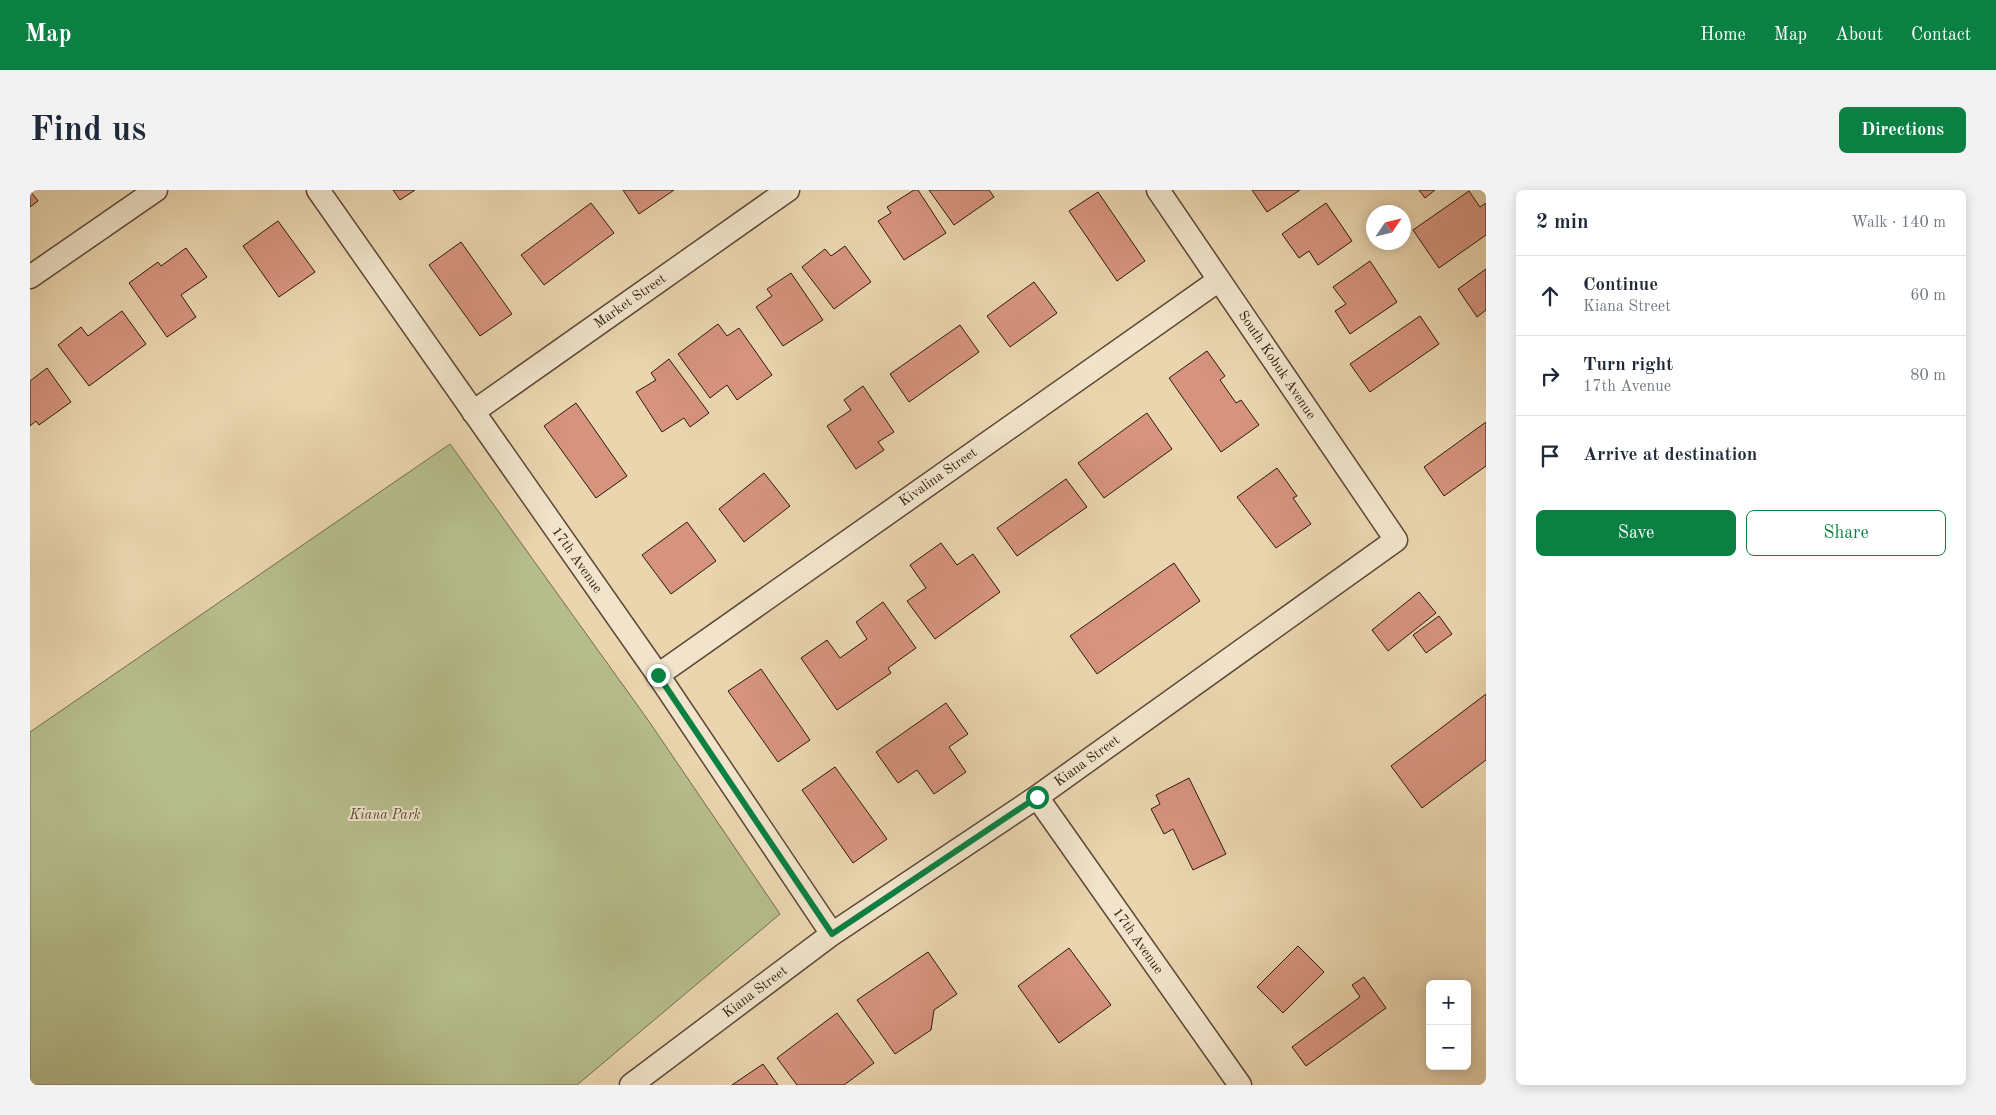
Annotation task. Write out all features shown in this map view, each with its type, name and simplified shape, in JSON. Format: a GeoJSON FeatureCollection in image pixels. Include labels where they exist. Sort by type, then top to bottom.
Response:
{"type":"FeatureCollection","features":[{"type":"Feature","properties":{"kind":"street"},"geometry":{"type":"LineString","coordinates":[[30,277],[156,190]]}},
{"type":"Feature","properties":{"kind":"street","name":"17th Avenue"},"geometry":{"type":"LineString","coordinates":[[318,190],[658,675],[832,934]]}},
{"type":"Feature","properties":{"kind":"street","name":"Market Street"},"geometry":{"type":"LineString","coordinates":[[473,412],[788,190]]}},
{"type":"Feature","properties":{"kind":"street","name":"South Kobuk Avenue"},"geometry":{"type":"LineString","coordinates":[[1158,190],[1396,540]]}},
{"type":"Feature","properties":{"kind":"street","name":"Kivalina Street"},"geometry":{"type":"LineString","coordinates":[[658,675],[1219,280]]}},
{"type":"Feature","properties":{"kind":"street","name":"Kiana Street"},"geometry":{"type":"LineString","coordinates":[[631,1085],[832,934],[1037,797],[1396,540]]}},
{"type":"Feature","properties":{"kind":"street","name":"17th Avenue"},"geometry":{"type":"LineString","coordinates":[[1037,797],[1240,1085]]}},
{"type":"Feature","properties":{"kind":"green space","name":"Kiana Park"},"geometry":{"type":"Polygon","coordinates":[[[450,444],[648,720],[780,914],[577,1085],[30,1085],[30,732],[450,444]]]}},
{"type":"Feature","properties":{"kind":"building"},"geometry":{"type":"Polygon","coordinates":[[[393,190],[415,190],[400,200],[393,190]]]}},
{"type":"Feature","properties":{"kind":"building"},"geometry":{"type":"Polygon","coordinates":[[[623,190],[674,190],[639,214],[623,190]]]}},
{"type":"Feature","properties":{"kind":"building"},"geometry":{"type":"Polygon","coordinates":[[[914,190],[918,190],[946,233],[904,260],[878,221],[891,213],[887,207],[914,190]]]}},
{"type":"Feature","properties":{"kind":"building"},"geometry":{"type":"Polygon","coordinates":[[[929,190],[989,190],[994,197],[954,225],[929,190]]]}},
{"type":"Feature","properties":{"kind":"building"},"geometry":{"type":"Polygon","coordinates":[[[1252,190],[1300,190],[1267,212],[1252,190]]]}},
{"type":"Feature","properties":{"kind":"building"},"geometry":{"type":"Polygon","coordinates":[[[1419,190],[1435,190],[1425,198],[1419,190]]]}},
{"type":"Feature","properties":{"kind":"building"},"geometry":{"type":"Polygon","coordinates":[[[30,191],[38,201],[30,207],[30,191]]]}},
{"type":"Feature","properties":{"kind":"building"},"geometry":{"type":"Polygon","coordinates":[[[1469,191],[1480,207],[1486,203],[1486,235],[1439,268],[1413,230],[1469,191]]]}},
{"type":"Feature","properties":{"kind":"building"},"geometry":{"type":"Polygon","coordinates":[[[1098,192],[1145,261],[1117,281],[1069,211],[1098,192]]]}},
{"type":"Feature","properties":{"kind":"building"},"geometry":{"type":"Polygon","coordinates":[[[591,203],[614,233],[544,285],[521,255],[591,203]]]}},
{"type":"Feature","properties":{"kind":"building"},"geometry":{"type":"Polygon","coordinates":[[[1326,203],[1352,241],[1318,265],[1309,251],[1299,258],[1282,234],[1326,203]]]}},
{"type":"Feature","properties":{"kind":"building"},"geometry":{"type":"Polygon","coordinates":[[[278,221],[315,272],[279,297],[243,246],[278,221]]]}},
{"type":"Feature","properties":{"kind":"building"},"geometry":{"type":"Polygon","coordinates":[[[461,242],[512,314],[480,336],[429,265],[461,242]]]}},
{"type":"Feature","properties":{"kind":"building"},"geometry":{"type":"Polygon","coordinates":[[[845,246],[871,282],[834,309],[802,267],[825,249],[831,256],[845,246]]]}},
{"type":"Feature","properties":{"kind":"building"},"geometry":{"type":"Polygon","coordinates":[[[186,248],[207,277],[181,295],[196,317],[167,337],[129,283],[158,262],[161,266],[186,248]]]}},
{"type":"Feature","properties":{"kind":"building"},"geometry":{"type":"Polygon","coordinates":[[[1370,261],[1397,302],[1350,334],[1335,311],[1346,304],[1333,287],[1370,261]]]}},
{"type":"Feature","properties":{"kind":"building"},"geometry":{"type":"Polygon","coordinates":[[[1486,269],[1486,310],[1477,317],[1458,289],[1486,269]]]}},
{"type":"Feature","properties":{"kind":"building"},"geometry":{"type":"Polygon","coordinates":[[[791,273],[823,320],[783,346],[756,307],[772,296],[767,289],[791,273]]]}},
{"type":"Feature","properties":{"kind":"building"},"geometry":{"type":"Polygon","coordinates":[[[1034,282],[1057,313],[1010,347],[987,316],[1034,282]]]}},
{"type":"Feature","properties":{"kind":"building"},"geometry":{"type":"Polygon","coordinates":[[[122,311],[146,344],[89,386],[58,345],[81,327],[88,336],[122,311]]]}},
{"type":"Feature","properties":{"kind":"building"},"geometry":{"type":"Polygon","coordinates":[[[1420,316],[1439,344],[1370,392],[1350,364],[1420,316]]]}},
{"type":"Feature","properties":{"kind":"building"},"geometry":{"type":"Polygon","coordinates":[[[718,324],[727,336],[739,328],[772,375],[737,400],[727,385],[710,398],[678,354],[718,324]]]}},
{"type":"Feature","properties":{"kind":"building"},"geometry":{"type":"Polygon","coordinates":[[[960,325],[979,352],[909,402],[890,374],[960,325]]]}},
{"type":"Feature","properties":{"kind":"building"},"geometry":{"type":"Polygon","coordinates":[[[1207,351],[1225,376],[1220,380],[1236,403],[1241,400],[1259,425],[1221,452],[1169,378],[1207,351]]]}},
{"type":"Feature","properties":{"kind":"building"},"geometry":{"type":"Polygon","coordinates":[[[669,359],[709,413],[690,427],[684,418],[662,432],[636,392],[656,380],[651,373],[669,359]]]}},
{"type":"Feature","properties":{"kind":"building"},"geometry":{"type":"Polygon","coordinates":[[[47,368],[71,402],[39,425],[36,421],[30,426],[30,381],[47,368]]]}},
{"type":"Feature","properties":{"kind":"building"},"geometry":{"type":"Polygon","coordinates":[[[863,386],[894,432],[878,442],[884,450],[856,469],[827,426],[851,410],[844,400],[863,386]]]}},
{"type":"Feature","properties":{"kind":"building"},"geometry":{"type":"Polygon","coordinates":[[[576,403],[627,476],[596,498],[544,426],[576,403]]]}},
{"type":"Feature","properties":{"kind":"building"},"geometry":{"type":"Polygon","coordinates":[[[1147,413],[1172,449],[1104,498],[1078,463],[1147,413]]]}},
{"type":"Feature","properties":{"kind":"building"},"geometry":{"type":"Polygon","coordinates":[[[1486,422],[1486,466],[1444,496],[1424,467],[1486,422]]]}},
{"type":"Feature","properties":{"kind":"building"},"geometry":{"type":"Polygon","coordinates":[[[1277,468],[1297,496],[1293,498],[1311,524],[1276,548],[1237,497],[1277,468]]]}},
{"type":"Feature","properties":{"kind":"building"},"geometry":{"type":"Polygon","coordinates":[[[764,473],[790,506],[744,542],[719,509],[764,473]]]}},
{"type":"Feature","properties":{"kind":"building"},"geometry":{"type":"Polygon","coordinates":[[[1066,479],[1087,507],[1017,556],[997,528],[1066,479]]]}},
{"type":"Feature","properties":{"kind":"building"},"geometry":{"type":"Polygon","coordinates":[[[687,522],[716,561],[671,594],[642,555],[687,522]]]}},
{"type":"Feature","properties":{"kind":"building"},"geometry":{"type":"Polygon","coordinates":[[[941,543],[957,565],[973,554],[1000,592],[935,639],[907,601],[926,588],[910,565],[941,543]]]}},
{"type":"Feature","properties":{"kind":"building"},"geometry":{"type":"Polygon","coordinates":[[[1174,563],[1200,601],[1097,674],[1070,636],[1174,563]]]}},
{"type":"Feature","properties":{"kind":"building"},"geometry":{"type":"Polygon","coordinates":[[[1419,592],[1436,613],[1388,651],[1372,630],[1419,592]]]}},
{"type":"Feature","properties":{"kind":"building"},"geometry":{"type":"Polygon","coordinates":[[[883,602],[916,648],[888,668],[891,673],[837,710],[801,658],[827,640],[840,658],[867,639],[856,622],[883,602]]]}},
{"type":"Feature","properties":{"kind":"building"},"geometry":{"type":"Polygon","coordinates":[[[1439,616],[1452,634],[1426,653],[1413,635],[1439,616]]]}},
{"type":"Feature","properties":{"kind":"building"},"geometry":{"type":"Polygon","coordinates":[[[761,669],[810,740],[778,762],[728,691],[761,669]]]}},
{"type":"Feature","properties":{"kind":"building"},"geometry":{"type":"Polygon","coordinates":[[[1486,694],[1486,760],[1422,808],[1391,766],[1486,694]]]}},
{"type":"Feature","properties":{"kind":"building"},"geometry":{"type":"Polygon","coordinates":[[[946,703],[968,734],[949,747],[966,772],[934,794],[917,770],[898,783],[876,752],[946,703]]]}},
{"type":"Feature","properties":{"kind":"building"},"geometry":{"type":"Polygon","coordinates":[[[835,767],[887,839],[853,863],[802,790],[835,767]]]}},
{"type":"Feature","properties":{"kind":"building"},"geometry":{"type":"Polygon","coordinates":[[[1189,778],[1226,854],[1193,870],[1173,829],[1164,834],[1151,809],[1160,804],[1156,795],[1189,778]]]}},
{"type":"Feature","properties":{"kind":"building"},"geometry":{"type":"Polygon","coordinates":[[[1298,946],[1324,972],[1283,1013],[1257,987],[1298,946]]]}},
{"type":"Feature","properties":{"kind":"building"},"geometry":{"type":"Polygon","coordinates":[[[1069,948],[1111,1005],[1059,1043],[1018,986],[1069,948]]]}},
{"type":"Feature","properties":{"kind":"building"},"geometry":{"type":"Polygon","coordinates":[[[928,952],[957,994],[934,1010],[931,1030],[895,1054],[857,1000],[928,952]]]}},
{"type":"Feature","properties":{"kind":"building"},"geometry":{"type":"Polygon","coordinates":[[[1364,977],[1386,1008],[1306,1066],[1292,1047],[1360,997],[1352,985],[1364,977]]]}},
{"type":"Feature","properties":{"kind":"building"},"geometry":{"type":"Polygon","coordinates":[[[837,1013],[874,1063],[844,1085],[797,1085],[777,1058],[837,1013]]]}},
{"type":"Feature","properties":{"kind":"building"},"geometry":{"type":"Polygon","coordinates":[[[763,1064],[778,1085],[732,1085],[763,1064]]]}},
{"type":"Feature","properties":{"kind":"route"},"geometry":{"type":"LineString","coordinates":[[658,675],[832,934],[1037,797]]}}]}
